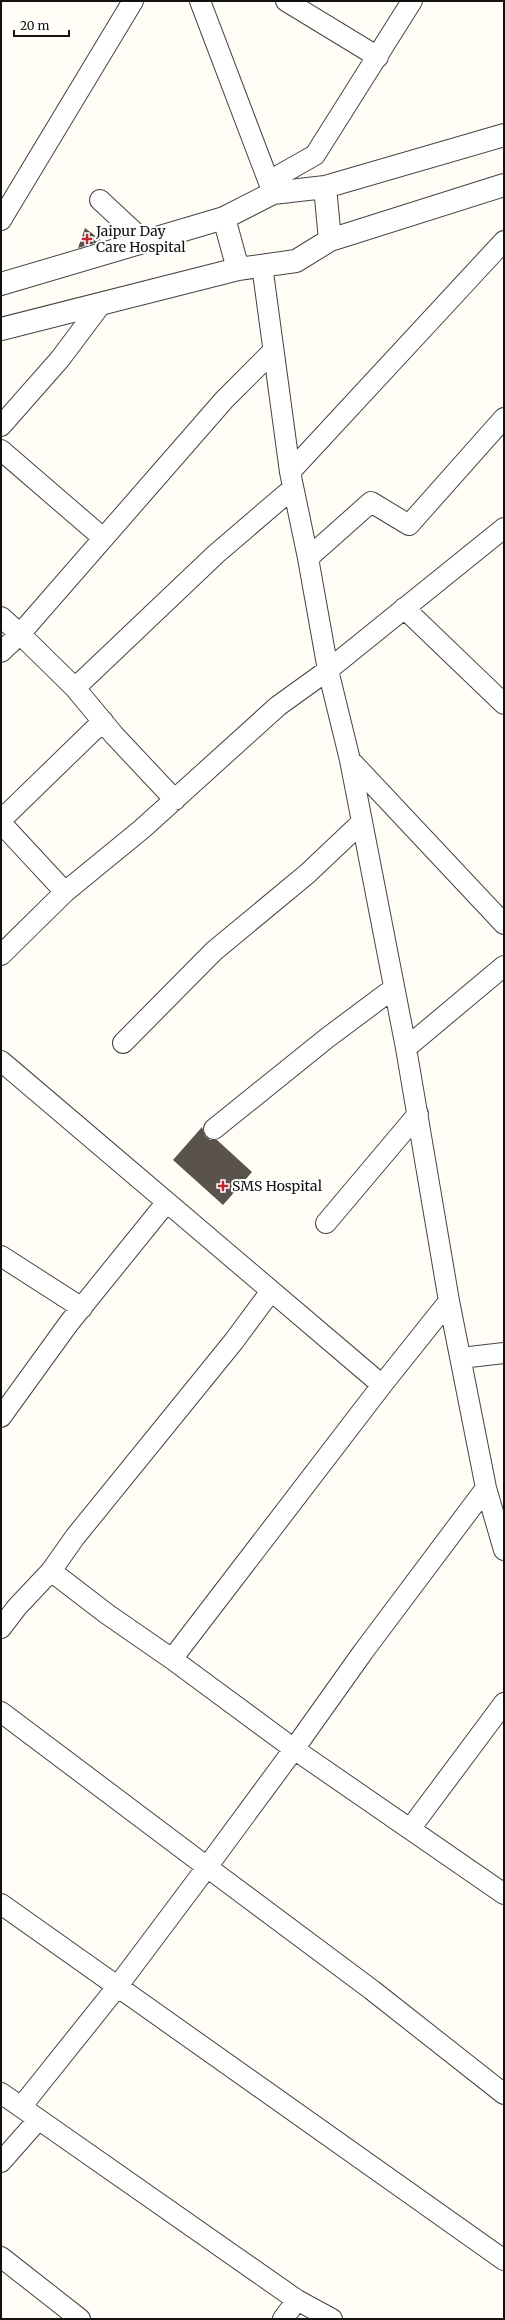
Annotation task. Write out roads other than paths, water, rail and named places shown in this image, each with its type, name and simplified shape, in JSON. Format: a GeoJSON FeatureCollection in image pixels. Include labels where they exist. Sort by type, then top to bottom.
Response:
{"type":"FeatureCollection","features":[{"type":"Feature","properties":{"kind":"street"},"geometry":{"type":"LineString","coordinates":[[1,220],[133,1]]}},
{"type":"Feature","properties":{"kind":"street"},"geometry":{"type":"LineString","coordinates":[[200,1],[271,187]]}},
{"type":"Feature","properties":{"kind":"street"},"geometry":{"type":"LineString","coordinates":[[286,1],[378,57]]}},
{"type":"Feature","properties":{"kind":"street"},"geometry":{"type":"LineString","coordinates":[[1,284],[224,218],[271,187],[315,155],[412,1]]}},
{"type":"Feature","properties":{"kind":"street"},"geometry":{"type":"LineString","coordinates":[[271,187],[325,187],[502,133]]}},
{"type":"Feature","properties":{"kind":"street"},"geometry":{"type":"LineString","coordinates":[[1,329],[238,269],[296,261],[330,240],[504,185]]}},
{"type":"Feature","properties":{"kind":"street"},"geometry":{"type":"LineString","coordinates":[[325,187],[330,240]]}},
{"type":"Feature","properties":{"kind":"street"},"geometry":{"type":"LineString","coordinates":[[100,200],[145,242]]}},
{"type":"Feature","properties":{"kind":"street"},"geometry":{"type":"LineString","coordinates":[[224,218],[238,269]]}},
{"type":"Feature","properties":{"kind":"street"},"geometry":{"type":"LineString","coordinates":[[75,688],[216,554],[291,480],[504,242]]}},
{"type":"Feature","properties":{"kind":"street"},"geometry":{"type":"LineString","coordinates":[[262,265],[291,480],[308,558],[328,670],[350,760],[406,1048],[449,1302],[486,1488],[504,1550]]}},
{"type":"Feature","properties":{"kind":"street"},"geometry":{"type":"LineString","coordinates":[[1,426],[60,358],[102,304]]}},
{"type":"Feature","properties":{"kind":"street"},"geometry":{"type":"LineString","coordinates":[[1,652],[20,634],[224,400],[273,351]]}},
{"type":"Feature","properties":{"kind":"street"},"geometry":{"type":"LineString","coordinates":[[308,558],[371,502],[409,525],[504,418]]}},
{"type":"Feature","properties":{"kind":"street"},"geometry":{"type":"LineString","coordinates":[[1,450],[103,538]]}},
{"type":"Feature","properties":{"kind":"street"},"geometry":{"type":"LineString","coordinates":[[1,955],[65,892],[174,800],[278,706],[328,670],[504,528]]}},
{"type":"Feature","properties":{"kind":"street"},"geometry":{"type":"LineString","coordinates":[[404,608],[504,704]]}},
{"type":"Feature","properties":{"kind":"street"},"geometry":{"type":"LineString","coordinates":[[1,617],[75,688],[103,722],[174,800]]}},
{"type":"Feature","properties":{"kind":"street"},"geometry":{"type":"LineString","coordinates":[[1,820],[103,722]]}},
{"type":"Feature","properties":{"kind":"street"},"geometry":{"type":"LineString","coordinates":[[350,760],[504,924]]}},
{"type":"Feature","properties":{"kind":"street"},"geometry":{"type":"LineString","coordinates":[[123,1043],[214,951],[307,874],[362,822]]}},
{"type":"Feature","properties":{"kind":"street"},"geometry":{"type":"LineString","coordinates":[[1,823],[65,892]]}},
{"type":"Feature","properties":{"kind":"street"},"geometry":{"type":"LineString","coordinates":[[406,1048],[504,966]]}},
{"type":"Feature","properties":{"kind":"street"},"geometry":{"type":"LineString","coordinates":[[214,1129],[327,1038],[394,988]]}},
{"type":"Feature","properties":{"kind":"street"},"geometry":{"type":"LineString","coordinates":[[5,1072],[166,1202],[382,1385]]}},
{"type":"Feature","properties":{"kind":"street"},"geometry":{"type":"LineString","coordinates":[[326,1223],[418,1114]]}},
{"type":"Feature","properties":{"kind":"street"},"geometry":{"type":"LineString","coordinates":[[2,1414],[82,1308],[166,1202]]}},
{"type":"Feature","properties":{"kind":"street"},"geometry":{"type":"LineString","coordinates":[[1,1256],[82,1308]]}},
{"type":"Feature","properties":{"kind":"street"},"geometry":{"type":"LineString","coordinates":[[1,1628],[17,1607],[51,1571],[75,1537],[220,1358],[271,1291]]}},
{"type":"Feature","properties":{"kind":"street"},"geometry":{"type":"LineString","coordinates":[[172,1659],[382,1385],[449,1302]]}},
{"type":"Feature","properties":{"kind":"street"},"geometry":{"type":"LineString","coordinates":[[461,1358],[504,1353]]}},
{"type":"Feature","properties":{"kind":"street"},"geometry":{"type":"LineString","coordinates":[[21,2107],[117,1987],[208,1867],[363,1652],[486,1488]]}},
{"type":"Feature","properties":{"kind":"street"},"geometry":{"type":"LineString","coordinates":[[51,1571],[107,1614],[172,1659],[294,1749],[504,1894]]}},
{"type":"Feature","properties":{"kind":"street"},"geometry":{"type":"LineString","coordinates":[[410,1829],[504,1703]]}},
{"type":"Feature","properties":{"kind":"street"},"geometry":{"type":"LineString","coordinates":[[1,1712],[372,1990],[504,2094]]}},
{"type":"Feature","properties":{"kind":"street"},"geometry":{"type":"LineString","coordinates":[[1,1904],[504,2260]]}},
{"type":"Feature","properties":{"kind":"street"},"geometry":{"type":"LineString","coordinates":[[1,2093],[297,2300],[332,2319]]}},
{"type":"Feature","properties":{"kind":"street"},"geometry":{"type":"LineString","coordinates":[[1,2162],[38,2120]]}},
{"type":"Feature","properties":{"kind":"street"},"geometry":{"type":"LineString","coordinates":[[1,2257],[68,2315]]}},
{"type":"Feature","properties":{"kind":"street"},"geometry":{"type":"LineString","coordinates":[[283,2319],[297,2300]]}},
{"type":"Feature","properties":{"kind":"place","name":"Jaipur Day Care Hospital"},"geometry":{"type":"Point","coordinates":[87,239]}},
{"type":"Feature","properties":{"kind":"place","name":"SMS Hospital"},"geometry":{"type":"Point","coordinates":[223,1186]}}]}
